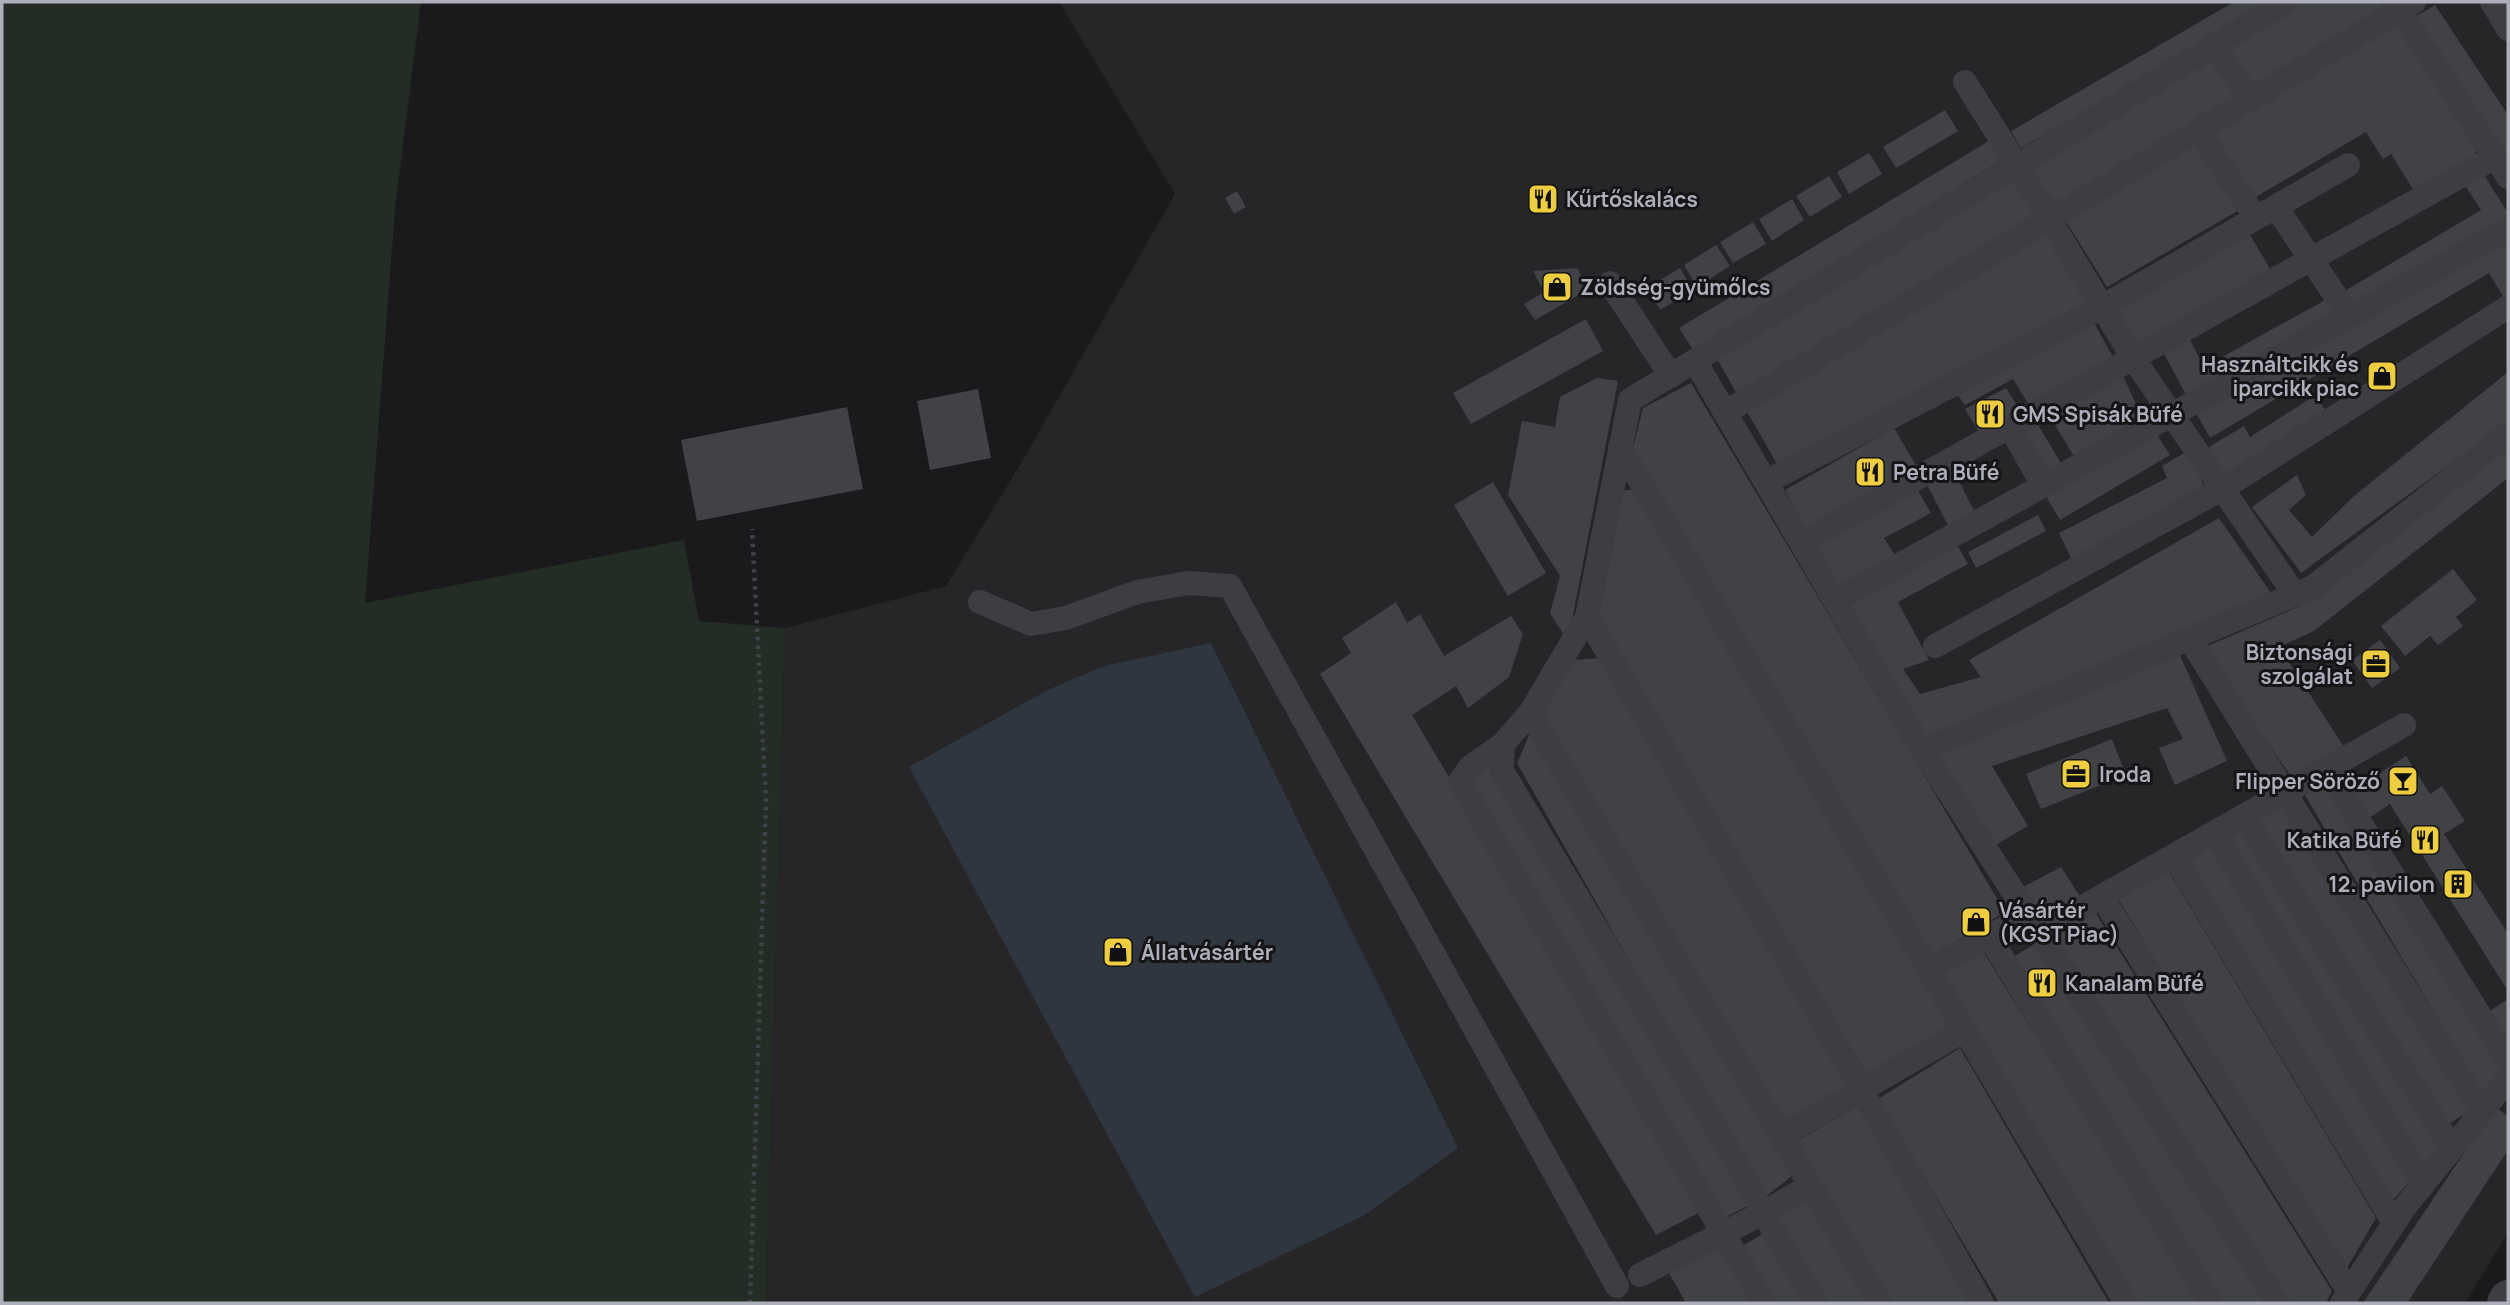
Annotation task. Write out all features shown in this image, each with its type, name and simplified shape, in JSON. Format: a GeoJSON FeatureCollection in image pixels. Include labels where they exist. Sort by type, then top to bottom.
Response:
{"type":"FeatureCollection","features":[{"type":"Feature","properties":{"kind":"lane"},"geometry":{"type":"LineString","coordinates":[[1764,1303],[1460,782],[1470,767],[1503,744],[1530,713],[1587,617],[1630,400],[2286,2]]}},
{"type":"Feature","properties":{"kind":"lane"},"geometry":{"type":"LineString","coordinates":[[2492,2],[2508,29]]}},
{"type":"Feature","properties":{"kind":"lane"},"geometry":{"type":"LineString","coordinates":[[1726,412],[2251,100],[2403,5],[2502,167],[2312,258],[1802,542]]}},
{"type":"Feature","properties":{"kind":"lane"},"geometry":{"type":"LineString","coordinates":[[2214,45],[2251,100]]}},
{"type":"Feature","properties":{"kind":"lane"},"geometry":{"type":"LineString","coordinates":[[1965,82],[2133,358],[2295,595]]}},
{"type":"Feature","properties":{"kind":"lane"},"geometry":{"type":"LineString","coordinates":[[2199,131],[2266,213],[2312,258],[2349,316]]}},
{"type":"Feature","properties":{"kind":"lane"},"geometry":{"type":"LineString","coordinates":[[1766,482],[2102,307],[2348,165]]}},
{"type":"Feature","properties":{"kind":"lane"},"geometry":{"type":"LineString","coordinates":[[1836,600],[2508,229]]}},
{"type":"Feature","properties":{"kind":"lane"},"geometry":{"type":"LineString","coordinates":[[1611,283],[1671,376]]}},
{"type":"Feature","properties":{"kind":"lane"},"geometry":{"type":"LineString","coordinates":[[1935,646],[2222,489],[2508,307]]}},
{"type":"Feature","properties":{"kind":"lane"},"geometry":{"type":"LineString","coordinates":[[1695,361],[1922,750],[2278,1303]]}},
{"type":"Feature","properties":{"kind":"lane"},"geometry":{"type":"LineString","coordinates":[[2010,427],[2043,485]]}},
{"type":"Feature","properties":{"kind":"lane"},"geometry":{"type":"LineString","coordinates":[[1922,750],[2313,587],[2508,434]]}},
{"type":"Feature","properties":{"kind":"lane"},"geometry":{"type":"LineString","coordinates":[[1620,447],[2126,1303]]}},
{"type":"Feature","properties":{"kind":"lane"},"geometry":{"type":"LineString","coordinates":[[980,602],[1031,624],[1066,618],[1137,592],[1188,583],[1230,586],[1617,1286]]}},
{"type":"Feature","properties":{"kind":"lane"},"geometry":{"type":"LineString","coordinates":[[1587,617],[1862,1090],[1982,1303]]}},
{"type":"Feature","properties":{"kind":"lane"},"geometry":{"type":"LineString","coordinates":[[2190,639],[2482,1112]]}},
{"type":"Feature","properties":{"kind":"lane"},"geometry":{"type":"LineString","coordinates":[[1530,713],[1880,1303]]}},
{"type":"Feature","properties":{"kind":"lane"},"geometry":{"type":"LineString","coordinates":[[1929,970],[1989,936],[2034,923],[2102,897],[2404,725]]}},
{"type":"Feature","properties":{"kind":"lane"},"geometry":{"type":"LineString","coordinates":[[1503,744],[1502,771],[1736,1163],[1816,1303]]}},
{"type":"Feature","properties":{"kind":"lane"},"geometry":{"type":"LineString","coordinates":[[2327,769],[2508,1061]]}},
{"type":"Feature","properties":{"kind":"lane"},"geometry":{"type":"LineString","coordinates":[[2243,816],[2452,1148]]}},
{"type":"Feature","properties":{"kind":"lane"},"geometry":{"type":"LineString","coordinates":[[2215,833],[2423,1184]]}},
{"type":"Feature","properties":{"kind":"lane"},"geometry":{"type":"LineString","coordinates":[[2174,856],[2395,1223]]}},
{"type":"Feature","properties":{"kind":"lane"},"geometry":{"type":"LineString","coordinates":[[2102,897],[2345,1298],[2423,1184],[2508,1079]]}},
{"type":"Feature","properties":{"kind":"lane"},"geometry":{"type":"LineString","coordinates":[[1989,936],[2211,1303]]}},
{"type":"Feature","properties":{"kind":"lane"},"geometry":{"type":"LineString","coordinates":[[1781,1136],[1965,1030]]}},
{"type":"Feature","properties":{"kind":"lane"},"geometry":{"type":"LineString","coordinates":[[1640,1275],[1763,1213],[1810,1186]]}},
{"type":"Feature","properties":{"kind":"path"},"geometry":{"type":"LineString","coordinates":[[750,1303],[766,801],[751,529]]}},
{"type":"Feature","properties":{"kind":"shaded area"},"geometry":{"type":"Polygon","coordinates":[[[2,2],[421,2],[395,209],[365,603],[684,540],[699,621],[785,628],[766,1303],[2,1303],[2,2]]]}},
{"type":"Feature","properties":{"kind":"shaded area","name":"Vásártér (KGST Piac)"},"geometry":{"type":"Polygon","coordinates":[[[1059,2],[2508,2],[2508,1233],[2465,1303],[766,1303],[785,628],[946,586],[1020,465],[1175,194],[1059,2]]]}},
{"type":"Feature","properties":{"kind":"shaded area"},"geometry":{"type":"Polygon","coordinates":[[[1211,643],[1458,1148],[1363,1216],[1195,1297],[909,767],[1048,690],[1104,666],[1211,643]]]}},
{"type":"Feature","properties":{"kind":"building"},"geometry":{"type":"Polygon","coordinates":[[[2234,2],[2273,2],[2021,148],[2011,131],[2234,2]]]}},
{"type":"Feature","properties":{"kind":"building"},"geometry":{"type":"Polygon","coordinates":[[[2298,2],[2383,2],[2386,7],[2253,92],[2225,48],[2298,2]]]}},
{"type":"Feature","properties":{"kind":"building"},"geometry":{"type":"Polygon","coordinates":[[[2435,5],[2508,115],[2508,161],[2413,18],[2435,5]]]}},
{"type":"Feature","properties":{"kind":"building"},"geometry":{"type":"Polygon","coordinates":[[[2394,19],[2478,145],[2474,158],[2416,194],[2391,154],[2383,159],[2366,132],[2254,198],[2211,136],[2394,19]]]}},
{"type":"Feature","properties":{"kind":"building"},"geometry":{"type":"Polygon","coordinates":[[[2212,57],[2241,98],[2057,207],[2029,166],[2212,57]]]}},
{"type":"Feature","properties":{"kind":"building"},"geometry":{"type":"Polygon","coordinates":[[[1945,110],[1958,131],[1896,168],[1883,147],[1945,110]]]}},
{"type":"Feature","properties":{"kind":"building"},"geometry":{"type":"Polygon","coordinates":[[[1989,141],[2002,160],[1693,350],[1679,328],[1989,141]]]}},
{"type":"Feature","properties":{"kind":"building"},"geometry":{"type":"Polygon","coordinates":[[[2194,144],[2239,210],[2107,287],[2064,218],[2194,144]]]}},
{"type":"Feature","properties":{"kind":"building"},"geometry":{"type":"Polygon","coordinates":[[[1869,153],[1882,174],[1849,194],[1837,172],[1869,153]]]}},
{"type":"Feature","properties":{"kind":"building"},"geometry":{"type":"Polygon","coordinates":[[[2481,170],[2508,213],[2508,221],[2355,313],[2343,292],[2481,210],[2462,181],[2481,170]]]}},
{"type":"Feature","properties":{"kind":"building"},"geometry":{"type":"Polygon","coordinates":[[[1829,176],[1842,197],[1810,217],[1796,196],[1829,176]]]}},
{"type":"Feature","properties":{"kind":"building"},"geometry":{"type":"Polygon","coordinates":[[[2015,177],[2039,212],[1738,396],[1716,357],[2015,177]]]}},
{"type":"Feature","properties":{"kind":"building"},"geometry":{"type":"Polygon","coordinates":[[[1237,191],[1246,207],[1234,214],[1225,198],[1237,191]]]}},
{"type":"Feature","properties":{"kind":"building"},"geometry":{"type":"Polygon","coordinates":[[[1792,199],[1804,220],[1772,241],[1759,219],[1792,199]]]}},
{"type":"Feature","properties":{"kind":"building"},"geometry":{"type":"Polygon","coordinates":[[[1753,222],[1766,244],[1733,263],[1720,242],[1753,222]]]}},
{"type":"Feature","properties":{"kind":"building"},"geometry":{"type":"Polygon","coordinates":[[[2047,231],[2086,302],[1777,464],[1746,410],[2047,231]]]}},
{"type":"Feature","properties":{"kind":"building"},"geometry":{"type":"Polygon","coordinates":[[[2250,235],[2272,272],[2135,348],[2112,309],[2250,235]]]}},
{"type":"Feature","properties":{"kind":"building"},"geometry":{"type":"Polygon","coordinates":[[[2508,238],[2508,295],[2504,298],[2489,273],[2210,438],[2196,413],[2508,238]]]}},
{"type":"Feature","properties":{"kind":"building"},"geometry":{"type":"Polygon","coordinates":[[[1716,245],[1730,266],[1697,287],[1684,265],[1716,245]]]}},
{"type":"Feature","properties":{"kind":"building"},"geometry":{"type":"Polygon","coordinates":[[[1577,268],[1589,289],[1535,320],[1524,304],[1544,292],[1533,271],[1577,268]]]}},
{"type":"Feature","properties":{"kind":"building"},"geometry":{"type":"Polygon","coordinates":[[[1680,268],[1693,290],[1660,310],[1647,288],[1680,268]]]}},
{"type":"Feature","properties":{"kind":"building"},"geometry":{"type":"Polygon","coordinates":[[[2327,299],[2339,319],[2190,402],[2162,350],[2188,336],[2204,367],[2327,299]]]}},
{"type":"Feature","properties":{"kind":"building"},"geometry":{"type":"Polygon","coordinates":[[[1586,319],[1603,351],[1471,424],[1453,393],[1586,319]]]}},
{"type":"Feature","properties":{"kind":"building"},"geometry":{"type":"Polygon","coordinates":[[[2092,319],[2113,357],[2031,408],[2013,379],[1965,405],[1954,390],[2092,319]]]}},
{"type":"Feature","properties":{"kind":"building"},"geometry":{"type":"Polygon","coordinates":[[[2508,372],[2508,422],[2301,573],[2252,507],[2297,475],[2306,495],[2289,510],[2312,537],[2354,496],[2508,372]]]}},
{"type":"Feature","properties":{"kind":"building"},"geometry":{"type":"Polygon","coordinates":[[[2123,376],[2145,423],[2075,458],[2049,415],[2123,376]]]}},
{"type":"Feature","properties":{"kind":"building"},"geometry":{"type":"Polygon","coordinates":[[[1597,378],[1618,381],[1568,641],[1550,613],[1560,576],[1508,495],[1522,421],[1555,427],[1560,397],[1597,378]]]}},
{"type":"Feature","properties":{"kind":"building"},"geometry":{"type":"Polygon","coordinates":[[[1691,383],[2005,912],[1930,957],[1633,448],[1643,408],[1691,383]]]}},
{"type":"Feature","properties":{"kind":"building"},"geometry":{"type":"Polygon","coordinates":[[[2006,388],[2022,413],[1981,436],[1965,409],[2006,388]]]}},
{"type":"Feature","properties":{"kind":"building"},"geometry":{"type":"Polygon","coordinates":[[[978,389],[991,458],[930,470],[917,401],[978,389]]]}},
{"type":"Feature","properties":{"kind":"building"},"geometry":{"type":"Polygon","coordinates":[[[2316,395],[2327,413],[2225,480],[2209,447],[2244,426],[2250,437],[2316,395]]]}},
{"type":"Feature","properties":{"kind":"building"},"geometry":{"type":"Polygon","coordinates":[[[847,407],[863,489],[697,521],[681,440],[847,407]]]}},
{"type":"Feature","properties":{"kind":"building"},"geometry":{"type":"Polygon","coordinates":[[[2034,418],[2062,465],[2045,475],[2017,428],[2034,418]]]}},
{"type":"Feature","properties":{"kind":"building"},"geometry":{"type":"Polygon","coordinates":[[[1894,428],[1917,467],[1807,533],[1785,490],[1894,428]]]}},
{"type":"Feature","properties":{"kind":"building"},"geometry":{"type":"Polygon","coordinates":[[[2154,430],[2170,455],[2060,520],[2045,495],[2154,430]]]}},
{"type":"Feature","properties":{"kind":"building"},"geometry":{"type":"Polygon","coordinates":[[[2508,440],[2508,478],[2314,631],[2279,647],[2344,747],[2292,778],[2203,648],[2300,606],[2508,440]]]}},
{"type":"Feature","properties":{"kind":"building"},"geometry":{"type":"Polygon","coordinates":[[[2188,451],[2205,488],[2072,560],[2059,533],[2167,478],[2162,466],[2188,451]]]}},
{"type":"Feature","properties":{"kind":"building"},"geometry":{"type":"Polygon","coordinates":[[[1950,463],[1975,513],[1949,527],[1923,477],[1950,463]]]}},
{"type":"Feature","properties":{"kind":"building"},"geometry":{"type":"Polygon","coordinates":[[[1493,482],[1546,573],[1508,596],[1454,505],[1493,482]]]}},
{"type":"Feature","properties":{"kind":"building"},"geometry":{"type":"Polygon","coordinates":[[[1634,489],[1951,1029],[1867,1075],[1598,617],[1618,492],[1634,489]]]}},
{"type":"Feature","properties":{"kind":"building"},"geometry":{"type":"Polygon","coordinates":[[[1917,489],[1931,513],[1884,538],[1895,555],[1841,590],[1817,546],[1917,489]]]}},
{"type":"Feature","properties":{"kind":"building"},"geometry":{"type":"Polygon","coordinates":[[[2038,515],[2046,531],[1976,568],[1968,552],[2038,515]]]}},
{"type":"Feature","properties":{"kind":"building"},"geometry":{"type":"Polygon","coordinates":[[[2219,518],[2271,593],[1923,741],[1845,601],[1955,542],[1968,564],[1898,602],[1929,660],[1903,669],[1920,694],[1981,677],[1969,660],[2219,518]]]}},
{"type":"Feature","properties":{"kind":"building"},"geometry":{"type":"Polygon","coordinates":[[[2453,569],[2477,600],[2456,617],[2463,626],[2438,645],[2430,636],[2405,656],[2381,626],[2453,569]]]}},
{"type":"Feature","properties":{"kind":"building"},"geometry":{"type":"Polygon","coordinates":[[[1396,602],[1407,623],[1420,614],[1444,656],[1511,616],[1523,634],[1509,677],[1468,708],[1456,686],[1412,715],[1706,1209],[1656,1235],[1320,674],[1351,653],[1342,638],[1396,602]]]}},
{"type":"Feature","properties":{"kind":"building","name":"Biztonsági szolgálat"},"geometry":{"type":"Polygon","coordinates":[[[2380,640],[2400,668],[2372,688],[2352,660],[2380,640]]]}},
{"type":"Feature","properties":{"kind":"building"},"geometry":{"type":"Polygon","coordinates":[[[2179,653],[2227,761],[2175,785],[2159,748],[2183,739],[2167,708],[1992,766],[2028,826],[1992,847],[1938,753],[2179,653]]]}},
{"type":"Feature","properties":{"kind":"building"},"geometry":{"type":"Polygon","coordinates":[[[1601,658],[1851,1088],[1783,1126],[1542,716],[1573,660],[1601,658]]]}},
{"type":"Feature","properties":{"kind":"building"},"geometry":{"type":"Polygon","coordinates":[[[1531,731],[1793,1175],[1764,1198],[1517,763],[1531,731]]]}},
{"type":"Feature","properties":{"kind":"building","name":"Iroda"},"geometry":{"type":"Polygon","coordinates":[[[2112,739],[2126,775],[2041,809],[2026,774],[2112,739]]]}},
{"type":"Feature","properties":{"kind":"building","name":"12. pavilon"},"geometry":{"type":"Polygon","coordinates":[[[2406,756],[2430,794],[2442,786],[2465,821],[2444,834],[2508,934],[2508,991],[2390,804],[2369,818],[2352,791],[2406,756]]]}},
{"type":"Feature","properties":{"kind":"building"},"geometry":{"type":"Polygon","coordinates":[[[1491,764],[1753,1203],[1724,1218],[1468,778],[1491,764]]]}},
{"type":"Feature","properties":{"kind":"building"},"geometry":{"type":"Polygon","coordinates":[[[2325,780],[2506,1073],[2482,1092],[2303,792],[2325,780]]]}},
{"type":"Feature","properties":{"kind":"building"},"geometry":{"type":"Polygon","coordinates":[[[2283,800],[2471,1110],[2447,1125],[2258,819],[2283,800]]]}},
{"type":"Feature","properties":{"kind":"building"},"geometry":{"type":"Polygon","coordinates":[[[2242,820],[2447,1150],[2424,1174],[2218,835],[2242,820]]]}},
{"type":"Feature","properties":{"kind":"building"},"geometry":{"type":"Polygon","coordinates":[[[2210,847],[2414,1177],[2392,1201],[2187,862],[2210,847]]]}},
{"type":"Feature","properties":{"kind":"building"},"geometry":{"type":"Polygon","coordinates":[[[2061,867],[2081,898],[2040,920],[2019,889],[2061,867]]]}},
{"type":"Feature","properties":{"kind":"building"},"geometry":{"type":"Polygon","coordinates":[[[2168,870],[2376,1218],[2344,1273],[2119,900],[2168,870]]]}},
{"type":"Feature","properties":{"kind":"building"},"geometry":{"type":"Polygon","coordinates":[[[2095,912],[2332,1291],[2326,1303],[2287,1303],[2056,936],[2095,912]]]}},
{"type":"Feature","properties":{"kind":"building"},"geometry":{"type":"Polygon","coordinates":[[[2039,942],[2265,1303],[2223,1303],[2011,958],[2039,942]]]}},
{"type":"Feature","properties":{"kind":"building"},"geometry":{"type":"Polygon","coordinates":[[[1981,948],[2201,1303],[2135,1303],[1940,970],[1981,948]]]}},
{"type":"Feature","properties":{"kind":"building"},"geometry":{"type":"Polygon","coordinates":[[[2508,999],[2508,1040],[2490,1011],[2508,999]]]}},
{"type":"Feature","properties":{"kind":"building"},"geometry":{"type":"Polygon","coordinates":[[[1960,1048],[2109,1303],[1999,1303],[1878,1099],[1960,1048]]]}},
{"type":"Feature","properties":{"kind":"building"},"geometry":{"type":"Polygon","coordinates":[[[1859,1105],[1970,1303],[1888,1303],[1794,1143],[1859,1105]]]}},
{"type":"Feature","properties":{"kind":"building"},"geometry":{"type":"Polygon","coordinates":[[[2495,1107],[2508,1116],[2508,1150],[2407,1303],[2363,1303],[2495,1107]]]}},
{"type":"Feature","properties":{"kind":"building"},"geometry":{"type":"Polygon","coordinates":[[[1807,1198],[1870,1303],[1823,1303],[1773,1218],[1807,1198]]]}},
{"type":"Feature","properties":{"kind":"building"},"geometry":{"type":"Polygon","coordinates":[[[1771,1229],[1814,1303],[1769,1303],[1737,1249],[1771,1229]]]}},
{"type":"Feature","properties":{"kind":"building"},"geometry":{"type":"Polygon","coordinates":[[[1726,1244],[1760,1303],[1686,1303],[1669,1273],[1726,1244]]]}},
{"type":"Feature","properties":{"kind":"place","name":"Kűrtőskalács"},"geometry":{"type":"Point","coordinates":[1543,199]}},
{"type":"Feature","properties":{"kind":"place","name":"Zöldség-gyümőlcs"},"geometry":{"type":"Point","coordinates":[1557,287]}},
{"type":"Feature","properties":{"kind":"place","name":"Használtcikk és iparcikk piac"},"geometry":{"type":"Point","coordinates":[2382,376]}},
{"type":"Feature","properties":{"kind":"place","name":"GMS Spisák Büfé"},"geometry":{"type":"Point","coordinates":[1990,414]}},
{"type":"Feature","properties":{"kind":"place","name":"Petra Büfé"},"geometry":{"type":"Point","coordinates":[1870,472]}},
{"type":"Feature","properties":{"kind":"place","name":"Biztonsági szolgálat"},"geometry":{"type":"Point","coordinates":[2376,664]}},
{"type":"Feature","properties":{"kind":"place","name":"Iroda"},"geometry":{"type":"Point","coordinates":[2076,774]}},
{"type":"Feature","properties":{"kind":"place","name":"Flipper Söröző"},"geometry":{"type":"Point","coordinates":[2403,781]}},
{"type":"Feature","properties":{"kind":"place","name":"Katika Büfé"},"geometry":{"type":"Point","coordinates":[2425,840]}},
{"type":"Feature","properties":{"kind":"place","name":"12. pavilon"},"geometry":{"type":"Point","coordinates":[2458,884]}},
{"type":"Feature","properties":{"kind":"place","name":"Vásártér (KGST Piac)"},"geometry":{"type":"Point","coordinates":[1976,922]}},
{"type":"Feature","properties":{"kind":"place","name":"Állatvásártér"},"geometry":{"type":"Point","coordinates":[1118,952]}},
{"type":"Feature","properties":{"kind":"place","name":"Kanalam Büfé"},"geometry":{"type":"Point","coordinates":[2042,983]}}]}
